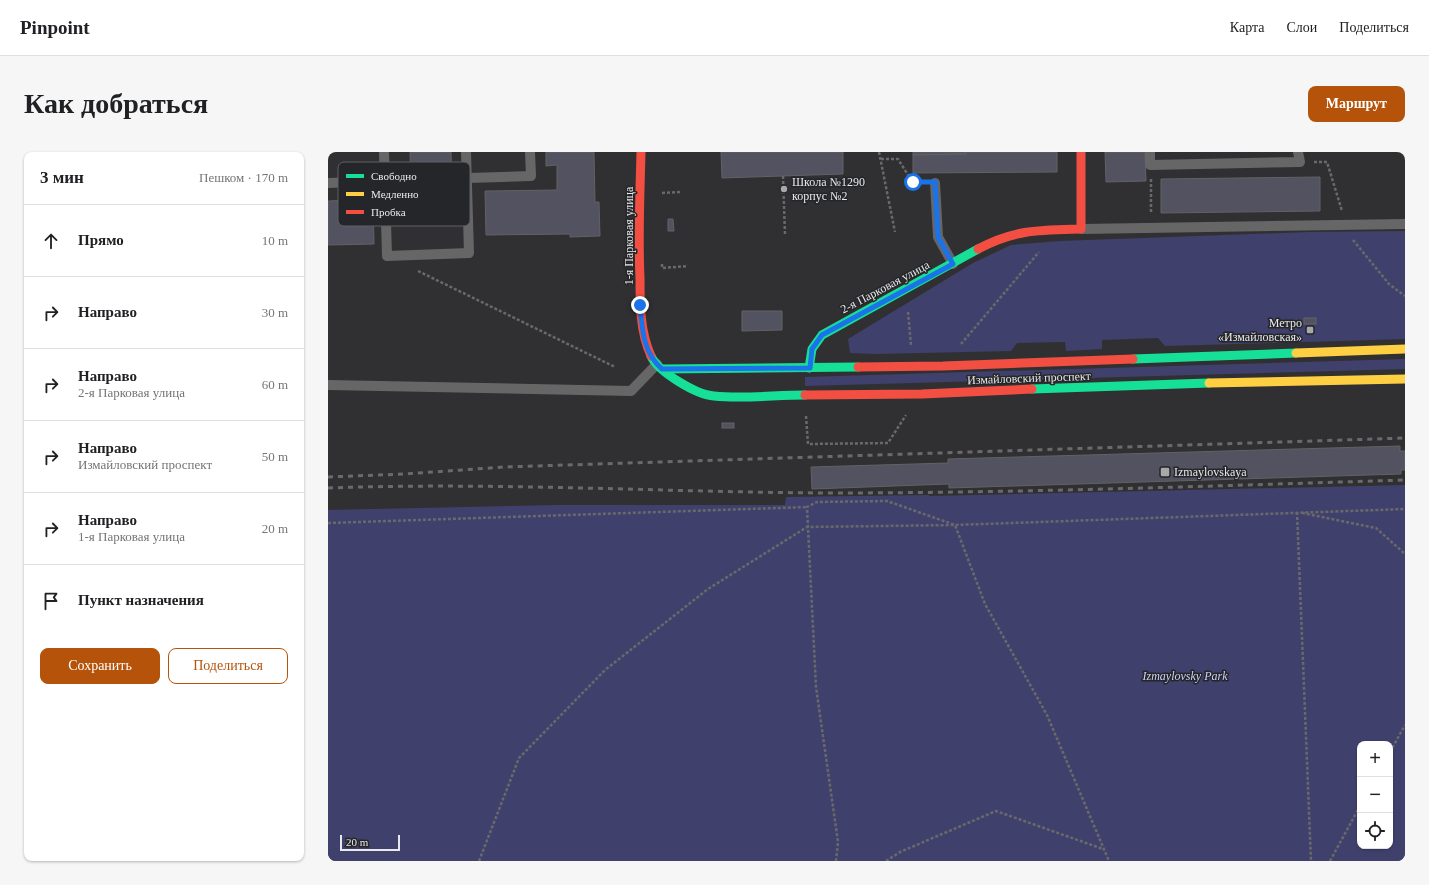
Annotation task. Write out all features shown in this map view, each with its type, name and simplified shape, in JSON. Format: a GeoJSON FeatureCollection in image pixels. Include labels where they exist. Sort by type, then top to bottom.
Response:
{"type":"FeatureCollection","features":[{"type":"Feature","properties":{"kind":"street","name":"1-я Парковая улица"},"geometry":{"type":"LineString","coordinates":[[641,152],[640,305],[646,344],[650,355],[659,367]]}},
{"type":"Feature","properties":{"kind":"street"},"geometry":{"type":"LineString","coordinates":[[1080,229],[1081,152]]}},
{"type":"Feature","properties":{"kind":"street","name":"2-я Парковая улица"},"geometry":{"type":"LineString","coordinates":[[810,368],[812,349],[822,335],[998,239],[1014,232],[1080,229]]}},
{"type":"Feature","properties":{"kind":"street","name":"Измайловский проспект"},"geometry":{"type":"LineString","coordinates":[[659,367],[810,368],[943,366],[1405,349]]}},
{"type":"Feature","properties":{"kind":"street","name":"Измайловский проспект"},"geometry":{"type":"LineString","coordinates":[[659,367],[686,386],[712,396],[740,397],[999,392],[1190,383],[1405,378]]}},
{"type":"Feature","properties":{"kind":"lane"},"geometry":{"type":"LineString","coordinates":[[384,152],[384,162]]}},
{"type":"Feature","properties":{"kind":"lane"},"geometry":{"type":"LineString","coordinates":[[466,152],[466,162]]}},
{"type":"Feature","properties":{"kind":"lane"},"geometry":{"type":"LineString","coordinates":[[470,178],[531,176],[530,152]]}},
{"type":"Feature","properties":{"kind":"lane"},"geometry":{"type":"LineString","coordinates":[[1150,152],[1150,165],[1299,157]]}},
{"type":"Feature","properties":{"kind":"lane"},"geometry":{"type":"LineString","coordinates":[[935,182],[938,237],[953,264]]}},
{"type":"Feature","properties":{"kind":"lane"},"geometry":{"type":"LineString","coordinates":[[328,183],[338,183]]}},
{"type":"Feature","properties":{"kind":"lane"},"geometry":{"type":"LineString","coordinates":[[1080,229],[1405,224]]}},
{"type":"Feature","properties":{"kind":"lane"},"geometry":{"type":"LineString","coordinates":[[386,226],[387,256],[470,253],[469,226]]}},
{"type":"Feature","properties":{"kind":"lane"},"geometry":{"type":"LineString","coordinates":[[328,385],[631,391],[659,367]]}},
{"type":"Feature","properties":{"kind":"path"},"geometry":{"type":"LineString","coordinates":[[879,152],[895,232]]}},
{"type":"Feature","properties":{"kind":"path"},"geometry":{"type":"LineString","coordinates":[[1299,157],[1327,162],[1350,236],[1389,284],[1405,296]]}},
{"type":"Feature","properties":{"kind":"path"},"geometry":{"type":"LineString","coordinates":[[881,159],[898,159],[913,182],[935,182]]}},
{"type":"Feature","properties":{"kind":"path"},"geometry":{"type":"LineString","coordinates":[[1150,165],[1151,228]]}},
{"type":"Feature","properties":{"kind":"path"},"geometry":{"type":"LineString","coordinates":[[783,176],[785,235]]}},
{"type":"Feature","properties":{"kind":"path"},"geometry":{"type":"LineString","coordinates":[[662,199],[662,192],[681,192]]}},
{"type":"Feature","properties":{"kind":"path"},"geometry":{"type":"LineString","coordinates":[[957,349],[1050,239],[1051,230]]}},
{"type":"Feature","properties":{"kind":"path"},"geometry":{"type":"LineString","coordinates":[[662,260],[662,268],[688,266]]}},
{"type":"Feature","properties":{"kind":"path"},"geometry":{"type":"LineString","coordinates":[[416,270],[615,367]]}},
{"type":"Feature","properties":{"kind":"path"},"geometry":{"type":"LineString","coordinates":[[906,290],[911,350]]}},
{"type":"Feature","properties":{"kind":"path"},"geometry":{"type":"LineString","coordinates":[[806,416],[808,444],[888,443],[906,415]]}},
{"type":"Feature","properties":{"kind":"path"},"geometry":{"type":"LineString","coordinates":[[328,522],[807,507],[817,502],[887,501],[955,525],[985,604],[1047,715],[1109,861]]}},
{"type":"Feature","properties":{"kind":"path"},"geometry":{"type":"LineString","coordinates":[[807,507],[816,687],[838,842],[836,861]]}},
{"type":"Feature","properties":{"kind":"path"},"geometry":{"type":"LineString","coordinates":[[479,861],[519,758],[604,670],[708,589],[807,527],[955,525],[1405,509]]}},
{"type":"Feature","properties":{"kind":"path"},"geometry":{"type":"LineString","coordinates":[[1296,512],[1376,528],[1405,554]]}},
{"type":"Feature","properties":{"kind":"path"},"geometry":{"type":"LineString","coordinates":[[1296,512],[1311,861]]}},
{"type":"Feature","properties":{"kind":"path"},"geometry":{"type":"LineString","coordinates":[[1393,747],[1405,725]]}},
{"type":"Feature","properties":{"kind":"path"},"geometry":{"type":"LineString","coordinates":[[886,861],[900,852],[996,811],[1103,849]]}},
{"type":"Feature","properties":{"kind":"path"},"geometry":{"type":"LineString","coordinates":[[1330,861],[1357,812]]}},
{"type":"Feature","properties":{"kind":"green space"},"geometry":{"type":"Polygon","coordinates":[[[1405,231],[1405,339],[1165,346],[1158,338],[1102,340],[1102,349],[1066,351],[1065,342],[1017,343],[1011,351],[875,354],[850,353],[848,339],[973,263],[1011,245],[1060,241],[1309,232],[1405,231]]]}},
{"type":"Feature","properties":{"kind":"green space"},"geometry":{"type":"Polygon","coordinates":[[[1405,359],[1405,369],[805,386],[805,377],[1405,359]]]}},
{"type":"Feature","properties":{"kind":"green space","name":"Izmaylovsky Park"},"geometry":{"type":"Polygon","coordinates":[[[1405,485],[1405,861],[328,861],[328,510],[556,505],[785,505],[786,497],[1405,485]]]}},
{"type":"Feature","properties":{"kind":"building"},"geometry":{"type":"Polygon","coordinates":[[[410,152],[451,152],[451,162],[410,162],[410,152]]]}},
{"type":"Feature","properties":{"kind":"building"},"geometry":{"type":"Polygon","coordinates":[[[546,152],[594,152],[595,202],[599,202],[600,236],[570,237],[570,234],[486,235],[485,191],[557,190],[557,165],[546,166],[546,152]]]}},
{"type":"Feature","properties":{"kind":"building"},"geometry":{"type":"Polygon","coordinates":[[[721,152],[843,152],[843,174],[722,178],[721,152]]]}},
{"type":"Feature","properties":{"kind":"building"},"geometry":{"type":"Polygon","coordinates":[[[913,152],[966,152],[966,154],[913,155],[913,152]]]}},
{"type":"Feature","properties":{"kind":"building"},"geometry":{"type":"Polygon","coordinates":[[[966,152],[1057,152],[1057,172],[913,173],[913,155],[966,154],[966,152]]]}},
{"type":"Feature","properties":{"kind":"building"},"geometry":{"type":"Polygon","coordinates":[[[1105,152],[1145,152],[1146,181],[1106,182],[1105,152]]]}},
{"type":"Feature","properties":{"kind":"building"},"geometry":{"type":"Polygon","coordinates":[[[1320,177],[1320,211],[1161,213],[1161,179],[1320,177]]]}},
{"type":"Feature","properties":{"kind":"building"},"geometry":{"type":"Polygon","coordinates":[[[328,201],[338,201],[338,226],[374,226],[374,244],[328,245],[328,201]]]}},
{"type":"Feature","properties":{"kind":"building"},"geometry":{"type":"Polygon","coordinates":[[[668,219],[673,219],[674,231],[668,231],[668,219]]]}},
{"type":"Feature","properties":{"kind":"building"},"geometry":{"type":"Polygon","coordinates":[[[742,311],[782,311],[782,330],[742,331],[742,311]]]}},
{"type":"Feature","properties":{"kind":"building"},"geometry":{"type":"Polygon","coordinates":[[[1304,318],[1316,318],[1316,324],[1304,324],[1304,318]]]}},
{"type":"Feature","properties":{"kind":"building"},"geometry":{"type":"Polygon","coordinates":[[[722,423],[734,423],[734,428],[722,428],[722,423]]]}},
{"type":"Feature","properties":{"kind":"building"},"geometry":{"type":"Polygon","coordinates":[[[1400,446],[1400,451],[1405,451],[1405,470],[1401,470],[1401,474],[949,488],[949,484],[812,489],[811,467],[948,463],[948,459],[1400,446]]]}},
{"type":"Feature","properties":{"kind":"railway"},"geometry":{"type":"LineString","coordinates":[[328,477],[404,474],[504,467],[1405,438]]}},
{"type":"Feature","properties":{"kind":"railway"},"geometry":{"type":"LineString","coordinates":[[328,488],[452,486],[898,493],[1116,489],[1405,480]]}},
{"type":"Feature","properties":{"kind":"traffic: fast"},"geometry":{"type":"LineString","coordinates":[[809,368],[812,349],[822,335],[978,249]]}},
{"type":"Feature","properties":{"kind":"traffic: fast"},"geometry":{"type":"LineString","coordinates":[[1133,359],[1296,353]]}},
{"type":"Feature","properties":{"kind":"traffic: fast"},"geometry":{"type":"LineString","coordinates":[[651,356],[661,369],[679,382],[707,395],[737,397],[805,395]]}},
{"type":"Feature","properties":{"kind":"traffic: fast"},"geometry":{"type":"LineString","coordinates":[[662,369],[858,367]]}},
{"type":"Feature","properties":{"kind":"traffic: fast"},"geometry":{"type":"LineString","coordinates":[[1032,389],[1209,383]]}},
{"type":"Feature","properties":{"kind":"traffic: slow"},"geometry":{"type":"LineString","coordinates":[[1296,353],[1405,349]]}},
{"type":"Feature","properties":{"kind":"traffic: slow"},"geometry":{"type":"LineString","coordinates":[[1209,383],[1405,379]]}},
{"type":"Feature","properties":{"kind":"traffic: jam"},"geometry":{"type":"LineString","coordinates":[[641,152],[639,231],[641,308],[643,328],[647,347],[651,356]]}},
{"type":"Feature","properties":{"kind":"traffic: jam"},"geometry":{"type":"LineString","coordinates":[[978,249],[991,242],[1016,234],[1041,230],[1081,229],[1081,152]]}},
{"type":"Feature","properties":{"kind":"traffic: jam"},"geometry":{"type":"LineString","coordinates":[[858,367],[943,366],[1133,359]]}},
{"type":"Feature","properties":{"kind":"traffic: jam"},"geometry":{"type":"LineString","coordinates":[[805,395],[922,394],[1032,389]]}},
{"type":"Feature","properties":{"kind":"place","name":"Школа №1290 корпус №2"},"geometry":{"type":"Point","coordinates":[784,189]}},
{"type":"Feature","properties":{"kind":"place","name":"Метро «Измайловская»"},"geometry":{"type":"Point","coordinates":[1310,330]}},
{"type":"Feature","properties":{"kind":"place","name":"Izmaylovskaya"},"geometry":{"type":"Point","coordinates":[1165,472]}},
{"type":"Feature","properties":{"kind":"route"},"geometry":{"type":"LineString","coordinates":[[640,305],[646,344],[653,360],[662,369],[810,368],[812,349],[822,335],[953,264],[938,237],[935,182],[913,182]]}}]}
